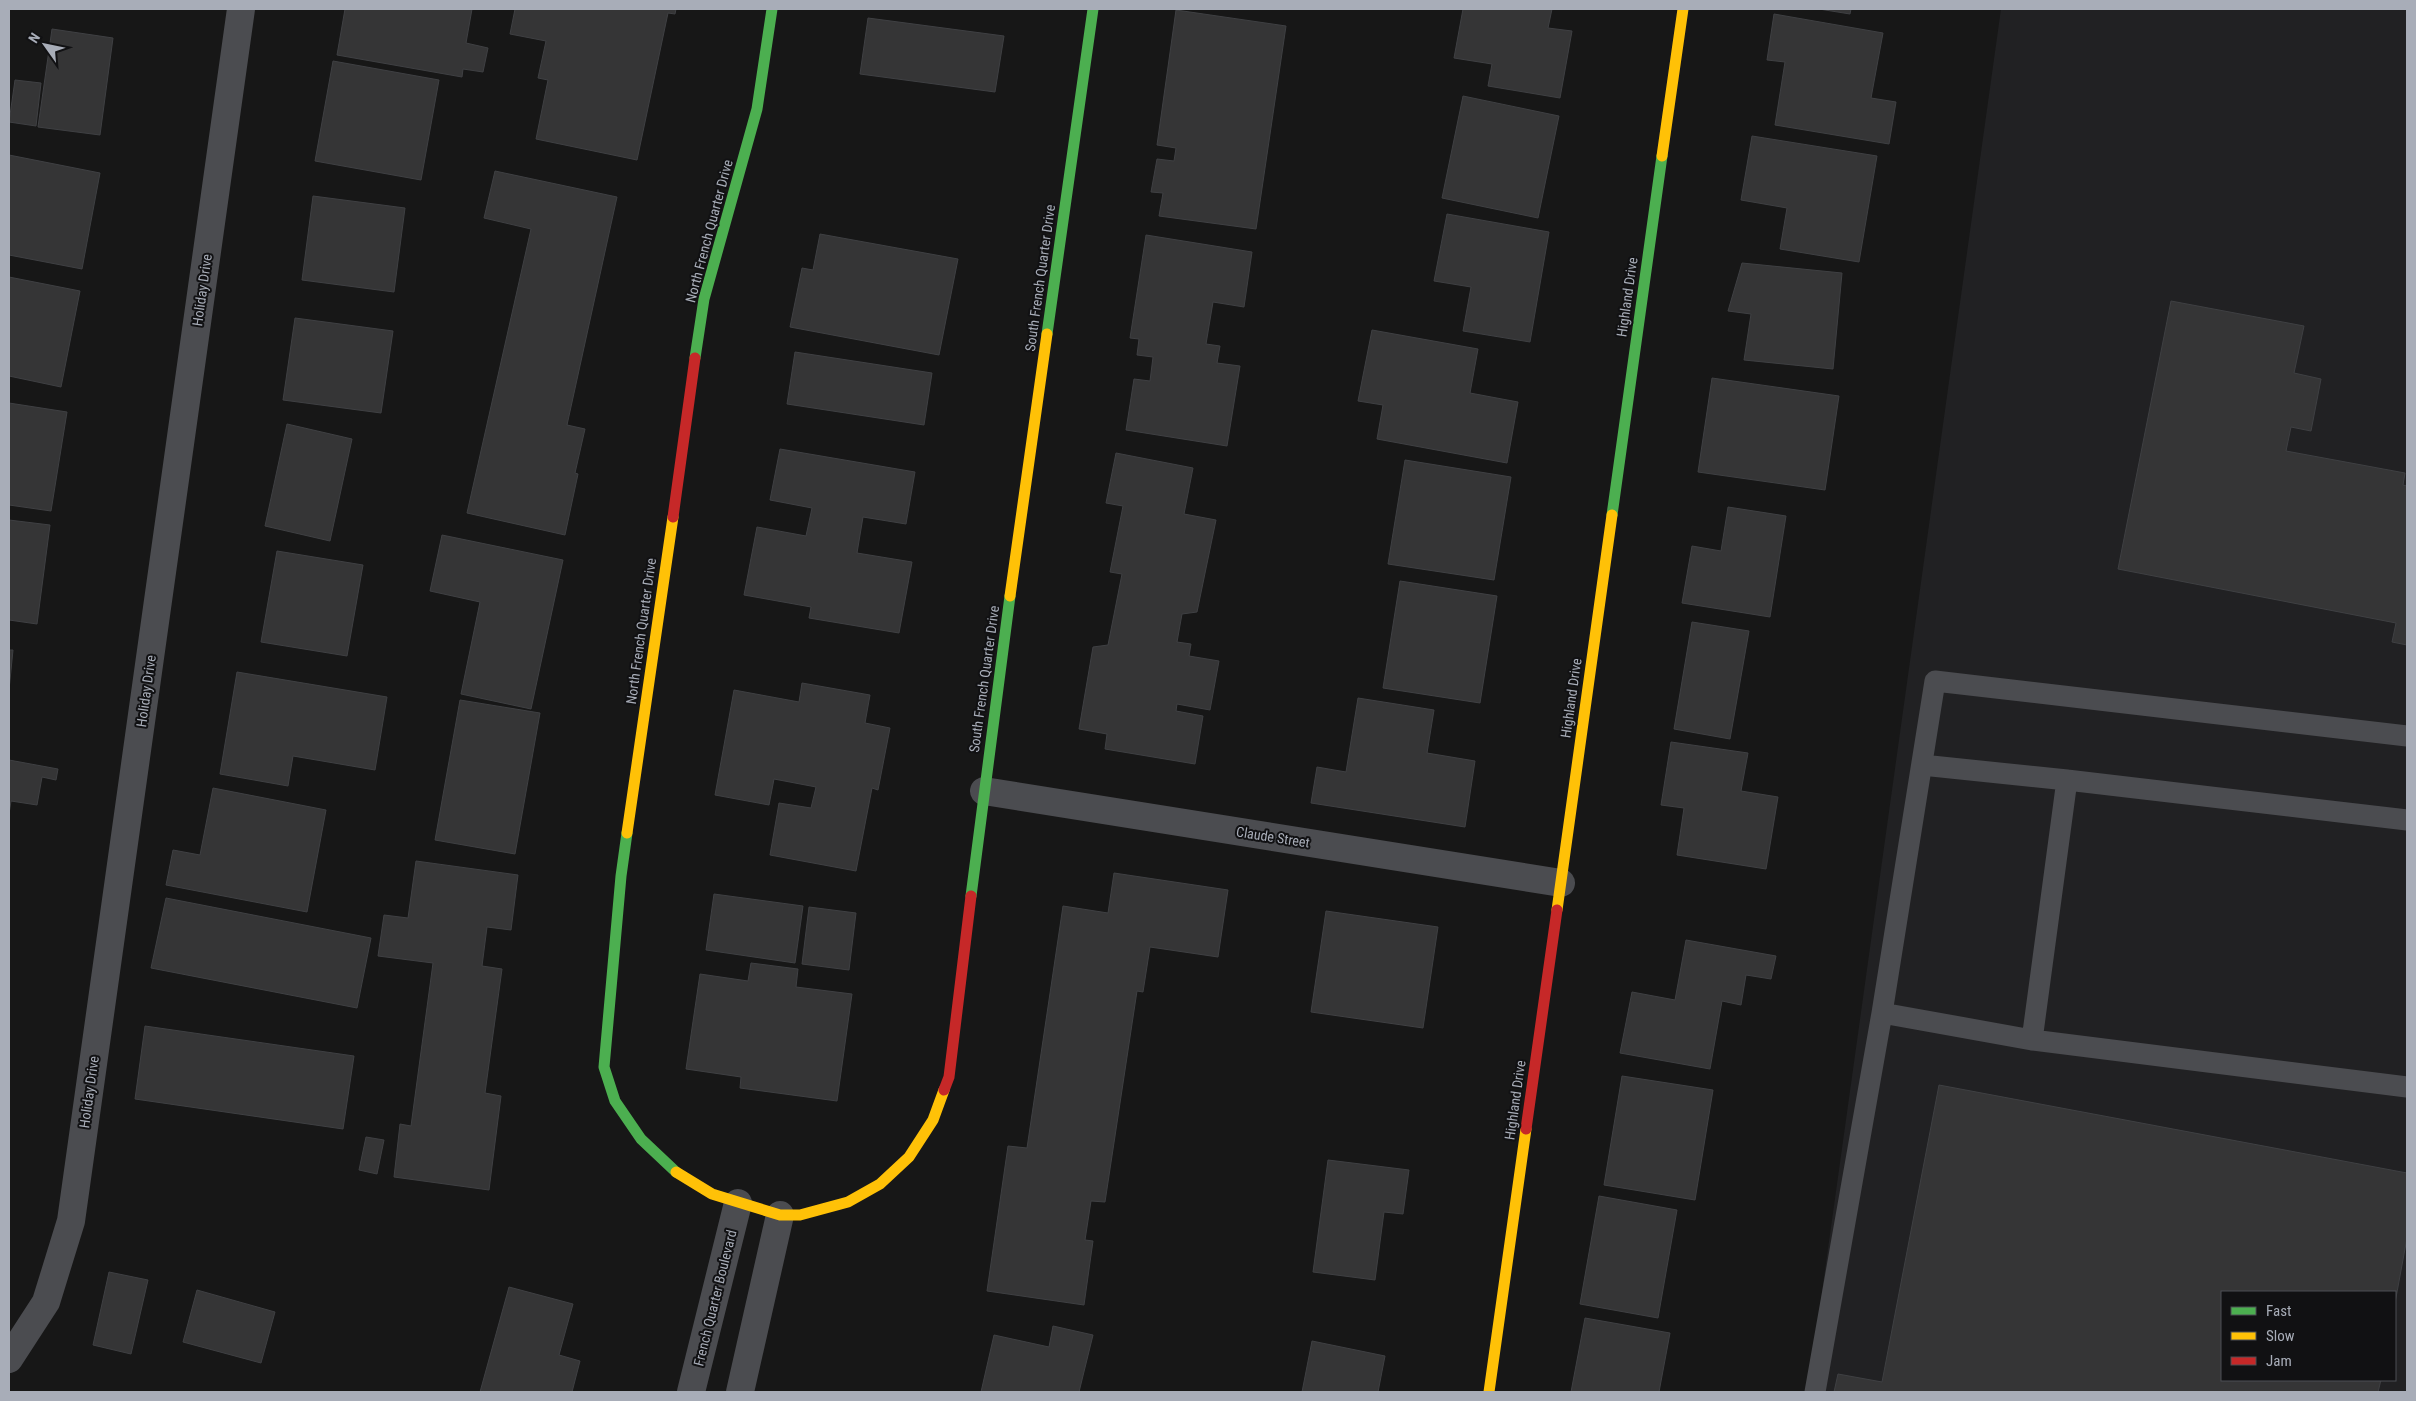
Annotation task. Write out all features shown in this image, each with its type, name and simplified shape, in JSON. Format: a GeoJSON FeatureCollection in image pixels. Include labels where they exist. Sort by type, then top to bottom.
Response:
{"type":"FeatureCollection","features":[{"type":"Feature","properties":{"kind":"street","name":"Holiday Drive"},"geometry":{"type":"LineString","coordinates":[[9,1359],[46,1302],[71,1221],[241,9]]}},
{"type":"Feature","properties":{"kind":"street","name":"North French Quarter Drive"},"geometry":{"type":"LineString","coordinates":[[738,1204],[712,1194],[673,1170],[641,1139],[615,1101],[604,1067],[621,876],[704,299],[757,109],[772,9]]}},
{"type":"Feature","properties":{"kind":"street","name":"South French Quarter Drive"},"geometry":{"type":"LineString","coordinates":[[738,1204],[780,1215],[800,1215],[848,1202],[880,1184],[909,1157],[933,1120],[949,1077],[984,791],[1093,9]]}},
{"type":"Feature","properties":{"kind":"street","name":"Highland Drive"},"geometry":{"type":"LineString","coordinates":[[1489,1392],[1683,9]]}},
{"type":"Feature","properties":{"kind":"street","name":"Claude Street"},"geometry":{"type":"LineString","coordinates":[[984,791],[1561,883]]}},
{"type":"Feature","properties":{"kind":"street","name":"French Quarter Boulevard"},"geometry":{"type":"LineString","coordinates":[[691,1392],[738,1204]]}},
{"type":"Feature","properties":{"kind":"street"},"geometry":{"type":"LineString","coordinates":[[740,1392],[780,1215]]}},
{"type":"Feature","properties":{"kind":"lane"},"geometry":{"type":"LineString","coordinates":[[1815,1392],[1882,1013],[1935,681],[2407,736]]}},
{"type":"Feature","properties":{"kind":"lane"},"geometry":{"type":"LineString","coordinates":[[1922,765],[2407,820]]}},
{"type":"Feature","properties":{"kind":"lane"},"geometry":{"type":"LineString","coordinates":[[2032,1040],[2067,780]]}},
{"type":"Feature","properties":{"kind":"lane"},"geometry":{"type":"LineString","coordinates":[[1882,1013],[2032,1040],[2407,1087]]}},
{"type":"Feature","properties":{"kind":"shaded area"},"geometry":{"type":"Polygon","coordinates":[[[2001,9],[2407,9],[2407,1392],[1808,1392],[2001,9]]]}},
{"type":"Feature","properties":{"kind":"building"},"geometry":{"type":"Polygon","coordinates":[[[345,9],[472,9],[466,43],[488,48],[483,72],[463,69],[462,77],[337,55],[345,9]]]}},
{"type":"Feature","properties":{"kind":"building"},"geometry":{"type":"Polygon","coordinates":[[[515,9],[676,9],[675,14],[668,13],[637,160],[536,139],[548,80],[538,78],[546,41],[510,34],[515,9]]]}},
{"type":"Feature","properties":{"kind":"building"},"geometry":{"type":"Polygon","coordinates":[[[1463,9],[1552,9],[1548,28],[1572,31],[1560,98],[1488,86],[1492,64],[1454,58],[1463,9]]]}},
{"type":"Feature","properties":{"kind":"building"},"geometry":{"type":"Polygon","coordinates":[[[1819,9],[1851,9],[1850,14],[1819,9]]]}},
{"type":"Feature","properties":{"kind":"building"},"geometry":{"type":"Polygon","coordinates":[[[1176,10],[1286,26],[1256,229],[1159,216],[1163,193],[1151,192],[1157,159],[1174,161],[1176,148],[1157,145],[1176,10]]]}},
{"type":"Feature","properties":{"kind":"building"},"geometry":{"type":"Polygon","coordinates":[[[1774,14],[1883,33],[1871,98],[1896,102],[1889,144],[1775,125],[1785,62],[1767,60],[1774,14]]]}},
{"type":"Feature","properties":{"kind":"building"},"geometry":{"type":"Polygon","coordinates":[[[868,18],[1004,36],[995,92],[860,74],[868,18]]]}},
{"type":"Feature","properties":{"kind":"building"},"geometry":{"type":"Polygon","coordinates":[[[52,29],[113,38],[100,135],[38,127],[52,29]]]}},
{"type":"Feature","properties":{"kind":"building"},"geometry":{"type":"Polygon","coordinates":[[[333,61],[439,80],[421,180],[315,161],[333,61]]]}},
{"type":"Feature","properties":{"kind":"building"},"geometry":{"type":"Polygon","coordinates":[[[15,80],[41,83],[36,126],[9,122],[15,80]]]}},
{"type":"Feature","properties":{"kind":"building"},"geometry":{"type":"Polygon","coordinates":[[[1463,96],[1559,116],[1538,218],[1442,198],[1463,96]]]}},
{"type":"Feature","properties":{"kind":"building"},"geometry":{"type":"Polygon","coordinates":[[[1752,136],[1877,156],[1859,262],[1780,249],[1787,208],[1741,200],[1752,136]]]}},
{"type":"Feature","properties":{"kind":"building"},"geometry":{"type":"Polygon","coordinates":[[[9,155],[100,173],[82,269],[9,255],[9,155]]]}},
{"type":"Feature","properties":{"kind":"building"},"geometry":{"type":"Polygon","coordinates":[[[495,171],[617,197],[567,425],[585,429],[575,473],[578,474],[565,535],[467,513],[531,229],[484,218],[495,171]]]}},
{"type":"Feature","properties":{"kind":"building"},"geometry":{"type":"Polygon","coordinates":[[[313,196],[405,208],[394,292],[302,280],[313,196]]]}},
{"type":"Feature","properties":{"kind":"building"},"geometry":{"type":"Polygon","coordinates":[[[1447,214],[1549,232],[1530,342],[1463,331],[1471,287],[1434,281],[1447,214]]]}},
{"type":"Feature","properties":{"kind":"building"},"geometry":{"type":"Polygon","coordinates":[[[820,234],[958,259],[939,355],[790,327],[802,268],[813,270],[820,234]]]}},
{"type":"Feature","properties":{"kind":"building"},"geometry":{"type":"Polygon","coordinates":[[[1146,235],[1252,252],[1244,307],[1213,302],[1206,344],[1220,346],[1217,363],[1240,366],[1227,446],[1126,430],[1134,379],[1150,381],[1153,357],[1137,355],[1139,339],[1130,338],[1146,235]]]}},
{"type":"Feature","properties":{"kind":"building"},"geometry":{"type":"Polygon","coordinates":[[[1742,263],[1842,273],[1833,369],[1744,360],[1751,314],[1728,311],[1742,263]]]}},
{"type":"Feature","properties":{"kind":"building"},"geometry":{"type":"Polygon","coordinates":[[[9,277],[80,291],[61,387],[9,376],[9,277]]]}},
{"type":"Feature","properties":{"kind":"building"},"geometry":{"type":"Polygon","coordinates":[[[2171,301],[2304,326],[2294,373],[2321,379],[2311,431],[2291,427],[2286,451],[2405,473],[2403,485],[2407,486],[2407,645],[2392,642],[2396,623],[2118,569],[2171,301]]]}},
{"type":"Feature","properties":{"kind":"building"},"geometry":{"type":"Polygon","coordinates":[[[295,318],[393,331],[381,413],[283,400],[295,318]]]}},
{"type":"Feature","properties":{"kind":"building"},"geometry":{"type":"Polygon","coordinates":[[[1372,330],[1478,349],[1470,393],[1518,402],[1507,463],[1377,439],[1383,405],[1358,401],[1372,330]]]}},
{"type":"Feature","properties":{"kind":"building"},"geometry":{"type":"Polygon","coordinates":[[[795,352],[932,373],[924,425],[787,404],[795,352]]]}},
{"type":"Feature","properties":{"kind":"building"},"geometry":{"type":"Polygon","coordinates":[[[1712,378],[1839,396],[1825,490],[1698,472],[1712,378]]]}},
{"type":"Feature","properties":{"kind":"building"},"geometry":{"type":"Polygon","coordinates":[[[9,403],[67,412],[51,511],[9,505],[9,403]]]}},
{"type":"Feature","properties":{"kind":"building"},"geometry":{"type":"Polygon","coordinates":[[[287,424],[352,439],[330,541],[265,526],[287,424]]]}},
{"type":"Feature","properties":{"kind":"building"},"geometry":{"type":"Polygon","coordinates":[[[780,449],[915,472],[906,524],[863,517],[857,553],[912,562],[899,633],[809,618],[811,607],[744,595],[757,527],[806,536],[812,508],[770,500],[780,449]]]}},
{"type":"Feature","properties":{"kind":"building"},"geometry":{"type":"Polygon","coordinates":[[[1116,453],[1193,468],[1184,514],[1216,520],[1197,612],[1182,614],[1177,642],[1191,644],[1189,656],[1219,661],[1210,710],[1177,704],[1176,711],[1203,716],[1195,764],[1105,749],[1107,734],[1079,729],[1093,647],[1108,645],[1122,574],[1110,572],[1123,506],[1106,503],[1116,453]]]}},
{"type":"Feature","properties":{"kind":"building"},"geometry":{"type":"Polygon","coordinates":[[[1405,460],[1511,477],[1494,580],[1388,564],[1405,460]]]}},
{"type":"Feature","properties":{"kind":"building"},"geometry":{"type":"Polygon","coordinates":[[[1728,507],[1786,516],[1770,617],[1682,603],[1692,546],[1721,551],[1728,507]]]}},
{"type":"Feature","properties":{"kind":"building"},"geometry":{"type":"Polygon","coordinates":[[[9,520],[50,525],[37,624],[9,620],[9,520]]]}},
{"type":"Feature","properties":{"kind":"building"},"geometry":{"type":"Polygon","coordinates":[[[442,535],[563,560],[531,709],[461,694],[480,602],[430,591],[442,535]]]}},
{"type":"Feature","properties":{"kind":"building"},"geometry":{"type":"Polygon","coordinates":[[[277,551],[363,565],[347,656],[261,642],[277,551]]]}},
{"type":"Feature","properties":{"kind":"building"},"geometry":{"type":"Polygon","coordinates":[[[1400,581],[1497,596],[1480,703],[1383,688],[1400,581]]]}},
{"type":"Feature","properties":{"kind":"building"},"geometry":{"type":"Polygon","coordinates":[[[1692,622],[1749,631],[1730,739],[1674,729],[1692,622]]]}},
{"type":"Feature","properties":{"kind":"building"},"geometry":{"type":"Polygon","coordinates":[[[9,650],[13,650],[9,690],[9,650]]]}},
{"type":"Feature","properties":{"kind":"building"},"geometry":{"type":"Polygon","coordinates":[[[237,672],[387,697],[375,770],[293,756],[288,786],[220,774],[237,672]]]}},
{"type":"Feature","properties":{"kind":"building"},"geometry":{"type":"Polygon","coordinates":[[[802,683],[870,695],[865,723],[890,728],[878,790],[872,788],[856,871],[770,855],[779,803],[811,808],[816,787],[774,779],[769,805],[715,795],[734,690],[799,702],[802,683]]]}},
{"type":"Feature","properties":{"kind":"building"},"geometry":{"type":"Polygon","coordinates":[[[1358,698],[1434,710],[1427,753],[1475,761],[1465,827],[1311,803],[1317,767],[1346,772],[1358,698]]]}},
{"type":"Feature","properties":{"kind":"building"},"geometry":{"type":"Polygon","coordinates":[[[460,700],[540,713],[515,854],[435,840],[460,700]]]}},
{"type":"Feature","properties":{"kind":"building"},"geometry":{"type":"Polygon","coordinates":[[[1671,742],[1748,753],[1741,791],[1778,797],[1766,869],[1677,855],[1684,808],[1661,805],[1671,742]]]}},
{"type":"Feature","properties":{"kind":"building"},"geometry":{"type":"Polygon","coordinates":[[[9,760],[58,769],[56,780],[42,777],[37,805],[11,801],[9,814],[9,760]]]}},
{"type":"Feature","properties":{"kind":"building"},"geometry":{"type":"Polygon","coordinates":[[[213,788],[326,810],[307,912],[166,885],[173,850],[200,855],[213,788]]]}},
{"type":"Feature","properties":{"kind":"building"},"geometry":{"type":"Polygon","coordinates":[[[416,861],[518,875],[511,930],[487,927],[482,966],[502,969],[485,1093],[501,1096],[489,1190],[394,1177],[400,1124],[411,1126],[433,963],[378,956],[384,915],[408,918],[416,861]]]}},
{"type":"Feature","properties":{"kind":"building"},"geometry":{"type":"Polygon","coordinates":[[[1114,873],[1228,890],[1218,957],[1150,947],[1143,992],[1137,991],[1105,1202],[1091,1201],[1085,1240],[1093,1241],[1084,1305],[987,1291],[1008,1146],[1027,1148],[1063,906],[1108,913],[1114,873]]]}},
{"type":"Feature","properties":{"kind":"building"},"geometry":{"type":"Polygon","coordinates":[[[714,894],[803,906],[795,963],[706,950],[714,894]]]}},
{"type":"Feature","properties":{"kind":"building"},"geometry":{"type":"Polygon","coordinates":[[[166,898],[371,938],[357,1008],[151,968],[166,898]]]}},
{"type":"Feature","properties":{"kind":"building"},"geometry":{"type":"Polygon","coordinates":[[[809,907],[856,913],[849,970],[802,964],[809,907]]]}},
{"type":"Feature","properties":{"kind":"building"},"geometry":{"type":"Polygon","coordinates":[[[1326,911],[1438,927],[1423,1028],[1311,1012],[1326,911]]]}},
{"type":"Feature","properties":{"kind":"building"},"geometry":{"type":"Polygon","coordinates":[[[1686,940],[1776,956],[1771,979],[1746,975],[1741,1005],[1722,1001],[1710,1069],[1620,1053],[1632,992],[1675,1000],[1686,940]]]}},
{"type":"Feature","properties":{"kind":"building"},"geometry":{"type":"Polygon","coordinates":[[[751,963],[798,969],[796,987],[852,994],[837,1101],[740,1088],[741,1077],[686,1069],[700,974],[748,981],[751,963]]]}},
{"type":"Feature","properties":{"kind":"building"},"geometry":{"type":"Polygon","coordinates":[[[145,1026],[354,1056],[343,1129],[135,1099],[145,1026]]]}},
{"type":"Feature","properties":{"kind":"building"},"geometry":{"type":"Polygon","coordinates":[[[1622,1076],[1713,1090],[1695,1200],[1604,1185],[1622,1076]]]}},
{"type":"Feature","properties":{"kind":"building"},"geometry":{"type":"Polygon","coordinates":[[[1939,1085],[2407,1173],[2407,1238],[2396,1298],[2396,1291],[2221,1291],[2221,1381],[2381,1381],[2378,1392],[1834,1392],[1838,1374],[1882,1382],[1939,1085]]]}},
{"type":"Feature","properties":{"kind":"building"},"geometry":{"type":"Polygon","coordinates":[[[366,1137],[384,1140],[377,1174],[359,1170],[366,1137]]]}},
{"type":"Feature","properties":{"kind":"building"},"geometry":{"type":"Polygon","coordinates":[[[1328,1160],[1409,1170],[1403,1214],[1384,1212],[1375,1280],[1313,1272],[1328,1160]]]}},
{"type":"Feature","properties":{"kind":"building"},"geometry":{"type":"Polygon","coordinates":[[[1599,1196],[1677,1210],[1658,1318],[1580,1304],[1599,1196]]]}},
{"type":"Feature","properties":{"kind":"building"},"geometry":{"type":"Polygon","coordinates":[[[109,1272],[148,1280],[131,1354],[93,1345],[109,1272]]]}},
{"type":"Feature","properties":{"kind":"building"},"geometry":{"type":"Polygon","coordinates":[[[509,1287],[573,1304],[559,1355],[580,1361],[572,1392],[480,1392],[509,1287]]]}},
{"type":"Feature","properties":{"kind":"building"},"geometry":{"type":"Polygon","coordinates":[[[197,1290],[275,1312],[261,1363],[183,1342],[197,1290]]]}},
{"type":"Feature","properties":{"kind":"building"},"geometry":{"type":"Polygon","coordinates":[[[1585,1318],[1670,1333],[1659,1392],[1571,1392],[1585,1318]]]}},
{"type":"Feature","properties":{"kind":"building"},"geometry":{"type":"Polygon","coordinates":[[[1053,1326],[1093,1335],[1079,1392],[981,1392],[994,1335],[1049,1347],[1053,1326]]]}},
{"type":"Feature","properties":{"kind":"building"},"geometry":{"type":"Polygon","coordinates":[[[1312,1341],[1385,1356],[1378,1392],[1302,1392],[1312,1341]]]}},
{"type":"Feature","properties":{"kind":"traffic: fast"},"geometry":{"type":"LineString","coordinates":[[695,358],[704,299],[757,109],[772,9]]}},
{"type":"Feature","properties":{"kind":"traffic: fast"},"geometry":{"type":"LineString","coordinates":[[1047,334],[1093,9]]}},
{"type":"Feature","properties":{"kind":"traffic: fast"},"geometry":{"type":"LineString","coordinates":[[1612,515],[1662,156]]}},
{"type":"Feature","properties":{"kind":"traffic: fast"},"geometry":{"type":"LineString","coordinates":[[971,896],[1010,596]]}},
{"type":"Feature","properties":{"kind":"traffic: fast"},"geometry":{"type":"LineString","coordinates":[[627,833],[621,876],[604,1067],[615,1101],[641,1139],[676,1172]]}},
{"type":"Feature","properties":{"kind":"traffic: slow"},"geometry":{"type":"LineString","coordinates":[[1662,156],[1683,9]]}},
{"type":"Feature","properties":{"kind":"traffic: slow"},"geometry":{"type":"LineString","coordinates":[[1010,596],[1047,334]]}},
{"type":"Feature","properties":{"kind":"traffic: slow"},"geometry":{"type":"LineString","coordinates":[[1557,910],[1612,515]]}},
{"type":"Feature","properties":{"kind":"traffic: slow"},"geometry":{"type":"LineString","coordinates":[[627,833],[673,517]]}},
{"type":"Feature","properties":{"kind":"traffic: slow"},"geometry":{"type":"LineString","coordinates":[[676,1172],[712,1194],[780,1215],[800,1215],[848,1202],[880,1184],[909,1157],[933,1120],[944,1090]]}},
{"type":"Feature","properties":{"kind":"traffic: slow"},"geometry":{"type":"LineString","coordinates":[[1489,1392],[1526,1129]]}},
{"type":"Feature","properties":{"kind":"traffic: jam"},"geometry":{"type":"LineString","coordinates":[[673,517],[695,358]]}},
{"type":"Feature","properties":{"kind":"traffic: jam"},"geometry":{"type":"LineString","coordinates":[[944,1090],[949,1077],[971,896]]}},
{"type":"Feature","properties":{"kind":"traffic: jam"},"geometry":{"type":"LineString","coordinates":[[1526,1129],[1557,910]]}}]}
